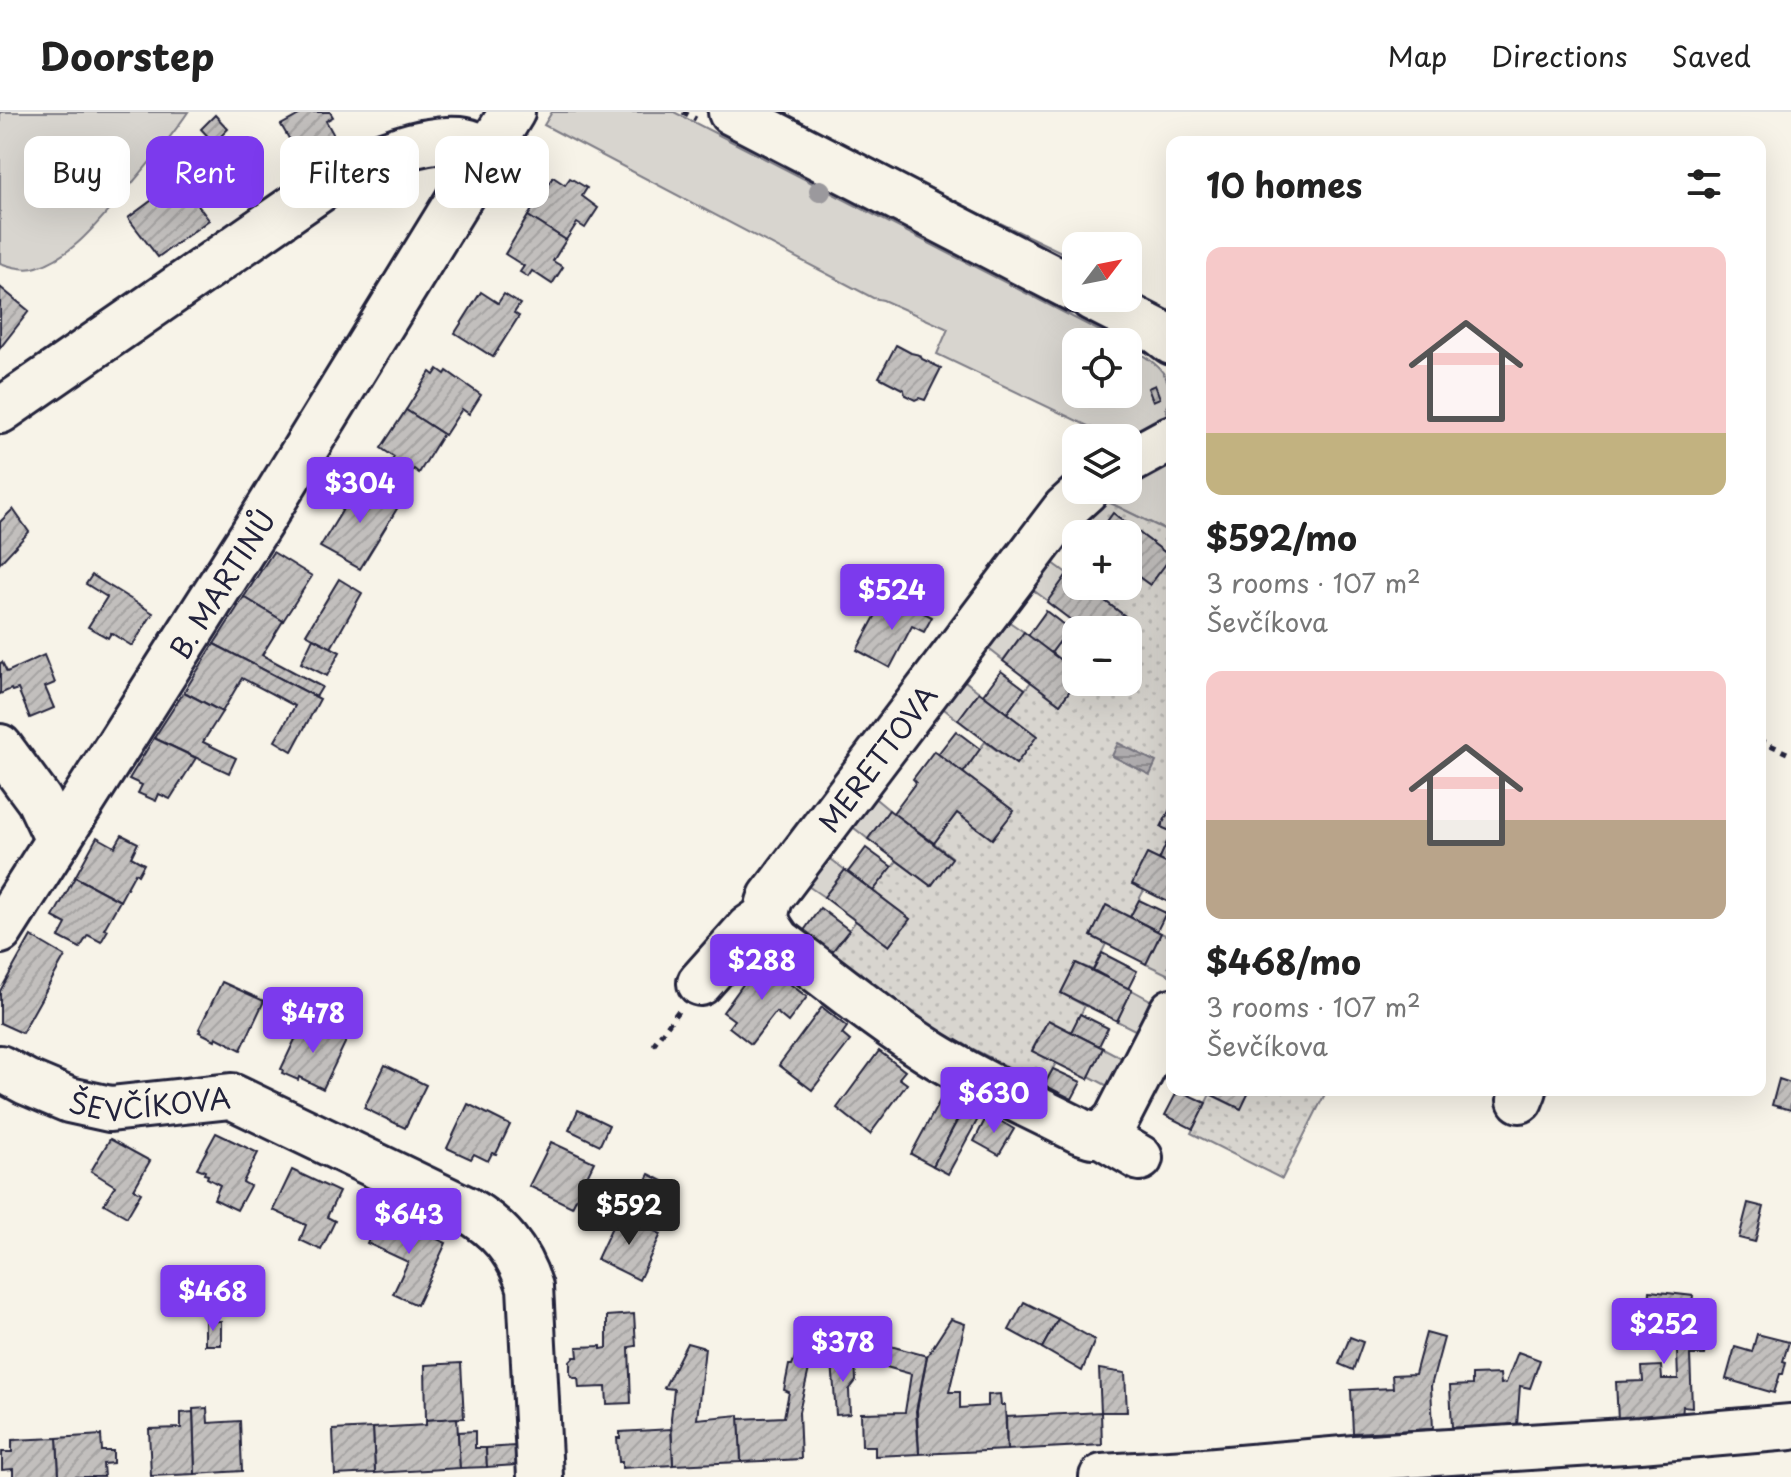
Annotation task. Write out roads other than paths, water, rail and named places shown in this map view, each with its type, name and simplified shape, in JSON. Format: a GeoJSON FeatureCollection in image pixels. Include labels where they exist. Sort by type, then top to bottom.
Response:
{"type":"FeatureCollection","features":[{"type":"Feature","properties":{"kind":"street","name":"B. MARTINŮ"},"geometry":{"type":"LineString","coordinates":[[497,136],[512,112]]}},
{"type":"Feature","properties":{"kind":"street"},"geometry":{"type":"LineString","coordinates":[[731,112],[1062,283]]}},
{"type":"Feature","properties":{"kind":"street"},"geometry":{"type":"LineString","coordinates":[[0,411],[342,174],[364,162],[435,141]]}},
{"type":"Feature","properties":{"kind":"street","name":"B. MARTINŮ"},"geometry":{"type":"LineString","coordinates":[[0,931],[269,508],[453,208]]}},
{"type":"Feature","properties":{"kind":"street"},"geometry":{"type":"LineString","coordinates":[[1120,312],[1166,337]]}},
{"type":"Feature","properties":{"kind":"street"},"geometry":{"type":"LineString","coordinates":[[1142,454],[1166,441]]}},
{"type":"Feature","properties":{"kind":"street","name":"MERETTOVA"},"geometry":{"type":"LineString","coordinates":[[693,992],[749,928],[765,917],[771,897],[1071,504]]}},
{"type":"Feature","properties":{"kind":"street"},"geometry":{"type":"LineString","coordinates":[[0,747],[39,800],[58,840]]}},
{"type":"Feature","properties":{"kind":"street"},"geometry":{"type":"LineString","coordinates":[[765,917],[779,941],[931,1052],[1080,1131],[1101,1135],[1140,1158]]}},
{"type":"Feature","properties":{"kind":"street"},"geometry":{"type":"LineString","coordinates":[[1101,1135],[1116,1120],[1166,1023]]}},
{"type":"Feature","properties":{"kind":"street","name":"ŠEVČÍKOVA"},"geometry":{"type":"LineString","coordinates":[[0,1068],[69,1100],[110,1109],[231,1096],[480,1217],[514,1251],[530,1287],[540,1477]]}},
{"type":"Feature","properties":{"kind":"street"},"geometry":{"type":"LineString","coordinates":[[1102,1477],[1791,1427]]}}]}
